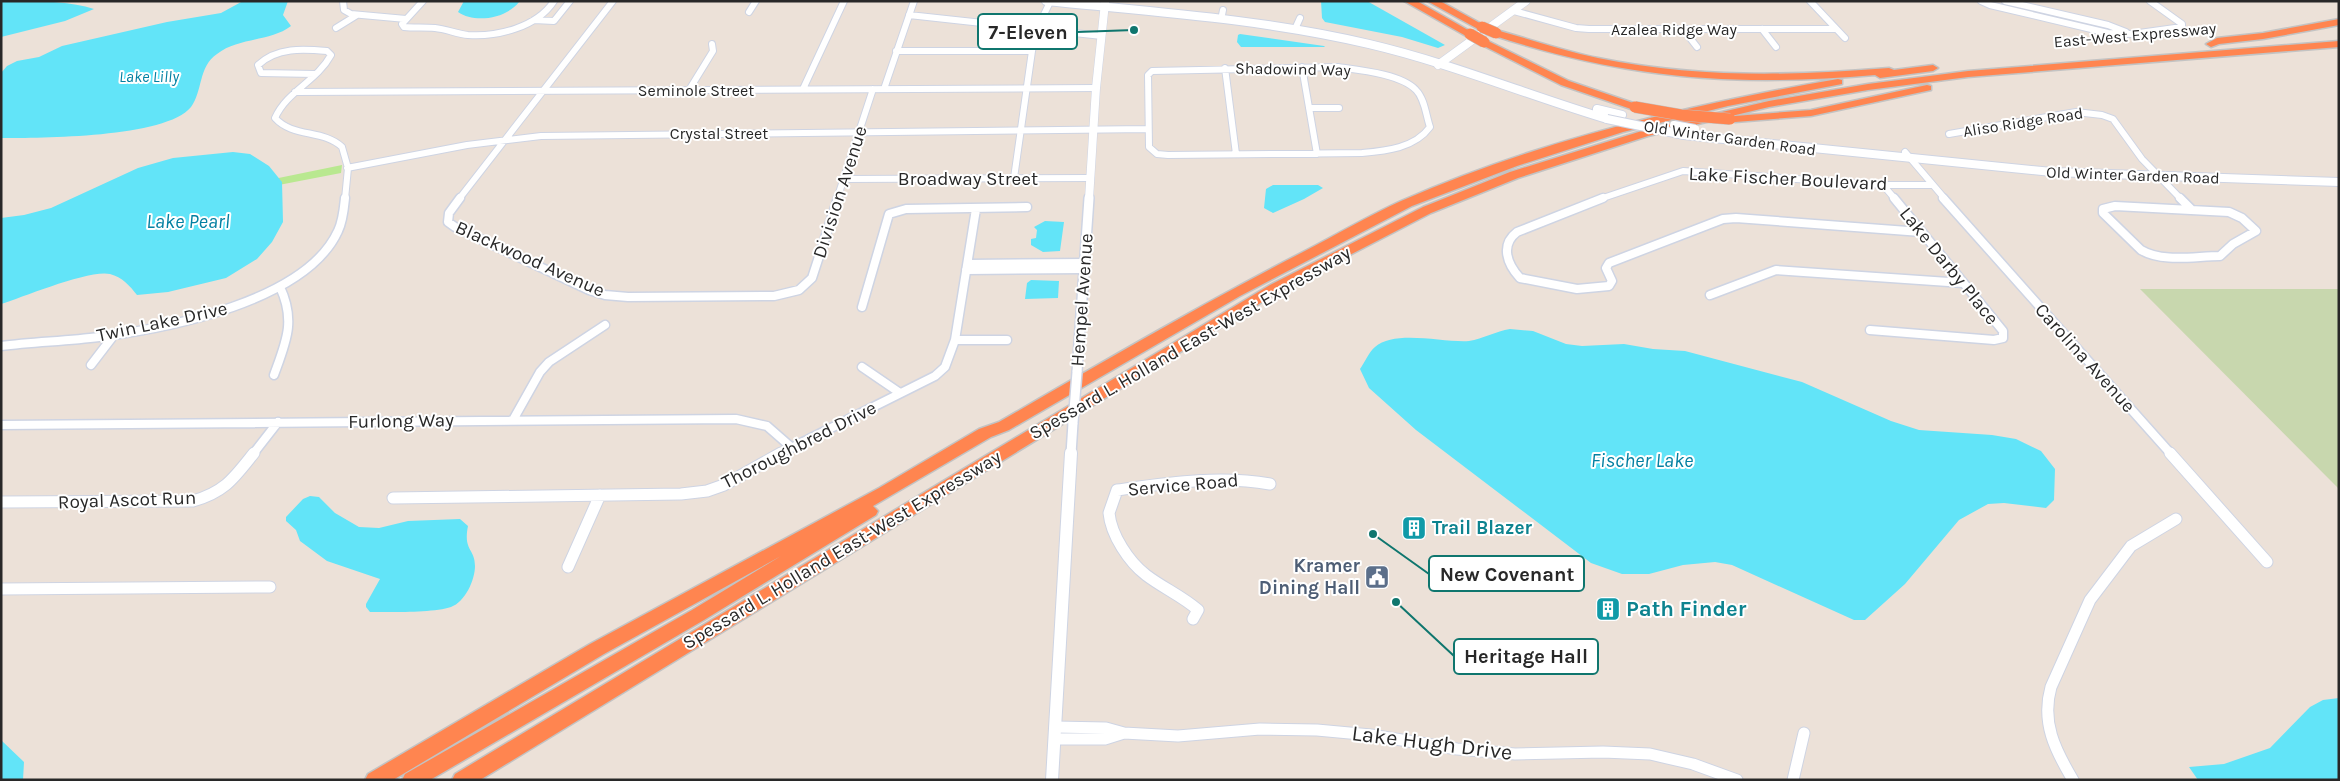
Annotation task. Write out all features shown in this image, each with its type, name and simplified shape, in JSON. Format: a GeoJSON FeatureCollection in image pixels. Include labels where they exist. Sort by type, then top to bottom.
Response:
{"type":"FeatureCollection","features":[{"type":"Feature","properties":{"kind":"highway"},"geometry":{"type":"LineString","coordinates":[[1409,1],[1565,83],[1635,107],[1681,114],[1730,119],[1811,113],[1974,78],[2049,68]]}},
{"type":"Feature","properties":{"kind":"highway"},"geometry":{"type":"LineString","coordinates":[[1432,1],[1496,33],[1581,58],[1619,66],[1695,75],[1771,78],[1933,68]]}},
{"type":"Feature","properties":{"kind":"highway"},"geometry":{"type":"LineString","coordinates":[[2211,44],[2217,41],[2263,36],[2339,22]]}},
{"type":"Feature","properties":{"kind":"highway","name":"East-West Expressway"},"geometry":{"type":"LineString","coordinates":[[1933,68],[2339,34]]}},
{"type":"Feature","properties":{"kind":"highway","name":"East-West Expressway"},"geometry":{"type":"LineString","coordinates":[[2049,68],[2339,44]]}},
{"type":"Feature","properties":{"kind":"highway","name":"Spessard L. Holland East-West Expressway"},"geometry":{"type":"LineString","coordinates":[[1004,426],[1261,278],[1406,204],[1473,178],[1610,132],[1745,97],[1933,68]]}},
{"type":"Feature","properties":{"kind":"highway","name":"Spessard L. Holland East-West Expressway"},"geometry":{"type":"LineString","coordinates":[[639,674],[1230,315],[1325,261],[1426,210],[1514,175],[1587,151],[1709,117],[1768,104],[1868,87],[1968,74],[2049,68]]}},
{"type":"Feature","properties":{"kind":"highway"},"geometry":{"type":"LineString","coordinates":[[375,780],[597,649],[885,492],[985,434],[1004,426]]}},
{"type":"Feature","properties":{"kind":"highway"},"geometry":{"type":"LineString","coordinates":[[412,780],[706,610],[994,436],[1004,426]]}},
{"type":"Feature","properties":{"kind":"highway"},"geometry":{"type":"LineString","coordinates":[[462,780],[639,674]]}},
{"type":"Feature","properties":{"kind":"highway"},"geometry":{"type":"LineString","coordinates":[[478,780],[507,759],[617,693],[639,674]]}},
{"type":"Feature","properties":{"kind":"main road","name":"Old Winter Garden Road"},"geometry":{"type":"LineString","coordinates":[[1048,1],[1222,13],[1298,24],[1622,115],[1694,129],[2052,172],[2339,175]]}},
{"type":"Feature","properties":{"kind":"main road","name":"Old Winter Garden Road"},"geometry":{"type":"LineString","coordinates":[[1090,1],[1298,24]]}},
{"type":"Feature","properties":{"kind":"main road","name":"Old Winter Garden Road"},"geometry":{"type":"LineString","coordinates":[[1441,63],[1607,119],[1684,135],[1908,155]]}},
{"type":"Feature","properties":{"kind":"main road","name":"Old Winter Garden Road"},"geometry":{"type":"LineString","coordinates":[[2155,173],[2339,182]]}},
{"type":"Feature","properties":{"kind":"street"},"geometry":{"type":"LineString","coordinates":[[343,1],[344,10],[357,15],[406,19]]}},
{"type":"Feature","properties":{"kind":"street"},"geometry":{"type":"LineString","coordinates":[[422,1],[402,24],[404,26],[435,28],[469,35],[502,32],[534,20],[545,13],[554,1]]}},
{"type":"Feature","properties":{"kind":"street"},"geometry":{"type":"LineString","coordinates":[[534,20],[554,21],[570,1]]}},
{"type":"Feature","properties":{"kind":"street","name":"Blackwood Avenue"},"geometry":{"type":"LineString","coordinates":[[613,1],[453,207],[449,213],[448,222],[589,290],[605,295],[628,297],[774,296],[799,290]]}},
{"type":"Feature","properties":{"kind":"street"},"geometry":{"type":"LineString","coordinates":[[750,12],[756,1]]}},
{"type":"Feature","properties":{"kind":"street"},"geometry":{"type":"LineString","coordinates":[[803,89],[844,1]]}},
{"type":"Feature","properties":{"kind":"street"},"geometry":{"type":"LineString","coordinates":[[884,89],[914,1]]}},
{"type":"Feature","properties":{"kind":"street"},"geometry":{"type":"LineString","coordinates":[[1014,178],[1032,51],[1037,29],[1048,1]]}},
{"type":"Feature","properties":{"kind":"street"},"geometry":{"type":"LineString","coordinates":[[1441,63],[1526,1]]}},
{"type":"Feature","properties":{"kind":"street"},"geometry":{"type":"LineString","coordinates":[[1810,1],[1846,38]]}},
{"type":"Feature","properties":{"kind":"street"},"geometry":{"type":"LineString","coordinates":[[1980,1],[2108,33],[2128,33],[2182,27],[2182,24],[2150,1]]}},
{"type":"Feature","properties":{"kind":"street"},"geometry":{"type":"LineString","coordinates":[[2005,1],[2108,24],[2128,33]]}},
{"type":"Feature","properties":{"kind":"street","name":"Hempel Avenue"},"geometry":{"type":"LineString","coordinates":[[1052,780],[1073,423],[1096,88],[1105,4]]}},
{"type":"Feature","properties":{"kind":"street"},"geometry":{"type":"LineString","coordinates":[[2033,15],[2038,9]]}},
{"type":"Feature","properties":{"kind":"street","name":"Azalea Ridge Way"},"geometry":{"type":"LineString","coordinates":[[1514,11],[1576,28],[1836,29]]}},
{"type":"Feature","properties":{"kind":"street"},"geometry":{"type":"LineString","coordinates":[[336,28],[357,15]]}},
{"type":"Feature","properties":{"kind":"street"},"geometry":{"type":"LineString","coordinates":[[909,15],[1102,36]]}},
{"type":"Feature","properties":{"kind":"street"},"geometry":{"type":"LineString","coordinates":[[1762,28],[1776,47]]}},
{"type":"Feature","properties":{"kind":"street"},"geometry":{"type":"LineString","coordinates":[[1683,29],[1697,47]]}},
{"type":"Feature","properties":{"kind":"street"},"geometry":{"type":"LineString","coordinates":[[689,90],[713,51],[712,44]]}},
{"type":"Feature","properties":{"kind":"street"},"geometry":{"type":"LineString","coordinates":[[295,92],[328,63],[331,55],[327,51],[295,50],[282,52],[270,56],[258,65],[261,73],[315,74]]}},
{"type":"Feature","properties":{"kind":"street"},"geometry":{"type":"LineString","coordinates":[[896,51],[1032,51]]}},
{"type":"Feature","properties":{"kind":"street"},"geometry":{"type":"LineString","coordinates":[[1153,61],[1158,69]]}},
{"type":"Feature","properties":{"kind":"street"},"geometry":{"type":"LineString","coordinates":[[1302,67],[1317,154]]}},
{"type":"Feature","properties":{"kind":"street"},"geometry":{"type":"LineString","coordinates":[[1226,68],[1236,154]]}},
{"type":"Feature","properties":{"kind":"street","name":"Shadowind Way"},"geometry":{"type":"LineString","coordinates":[[1226,68],[1351,68],[1403,82],[1417,91],[1430,127],[1427,134],[1419,139],[1388,150],[1362,153],[1157,154],[1149,147],[1148,75],[1152,70],[1226,68]]}},
{"type":"Feature","properties":{"kind":"street","name":"Seminole Street"},"geometry":{"type":"LineString","coordinates":[[295,92],[1096,88]]}},
{"type":"Feature","properties":{"kind":"street","name":"Division Avenue"},"geometry":{"type":"LineString","coordinates":[[799,290],[812,278],[873,89]]}},
{"type":"Feature","properties":{"kind":"street","name":"Twin Lake Drive"},"geometry":{"type":"LineString","coordinates":[[1,346],[114,335],[206,316],[280,287],[305,270],[326,251],[338,232],[348,183],[348,168],[343,148],[336,142],[278,124],[274,118],[277,109],[295,92]]}},
{"type":"Feature","properties":{"kind":"street"},"geometry":{"type":"LineString","coordinates":[[1309,108],[1339,108]]}},
{"type":"Feature","properties":{"kind":"street","name":"Aliso Ridge Road"},"geometry":{"type":"LineString","coordinates":[[1949,134],[2028,119],[2089,112],[2113,119],[2155,173],[2192,210]]}},
{"type":"Feature","properties":{"kind":"street"},"geometry":{"type":"LineString","coordinates":[[1094,132],[1148,132]]}},
{"type":"Feature","properties":{"kind":"street","name":"Crystal Street"},"geometry":{"type":"LineString","coordinates":[[348,168],[506,139],[572,134],[1094,132]]}},
{"type":"Feature","properties":{"kind":"street","name":"Carolina Avenue"},"geometry":{"type":"LineString","coordinates":[[1908,155],[1932,185],[2266,562]]}},
{"type":"Feature","properties":{"kind":"street","name":"Lake Fischer Boulevard"},"geometry":{"type":"LineString","coordinates":[[1921,232],[1736,218],[1723,219],[1609,263],[1606,268],[1612,281],[1609,286],[1602,288],[1570,288],[1520,278],[1515,273],[1506,247],[1508,239],[1517,232],[1585,204],[1683,171],[1883,185],[1932,185]]}},
{"type":"Feature","properties":{"kind":"street","name":"Broadway Street"},"geometry":{"type":"LineString","coordinates":[[844,179],[1091,178]]}},
{"type":"Feature","properties":{"kind":"street","name":"Lake Darby Place"},"geometry":{"type":"LineString","coordinates":[[1870,330],[1994,340],[2003,338],[2003,331],[1883,185]]}},
{"type":"Feature","properties":{"kind":"street"},"geometry":{"type":"LineString","coordinates":[[2115,206],[2192,210],[2229,212],[2242,218],[2256,231],[2254,234],[2233,244],[2220,256],[2156,256],[2142,250],[2103,213],[2103,209],[2115,206]]}},
{"type":"Feature","properties":{"kind":"street"},"geometry":{"type":"LineString","coordinates":[[862,307],[889,214],[906,209],[1027,207]]}},
{"type":"Feature","properties":{"kind":"street","name":"Thoroughbred Drive"},"geometry":{"type":"LineString","coordinates":[[393,498],[681,494],[706,491],[724,485],[790,447],[935,376],[946,367],[955,340],[976,209]]}},
{"type":"Feature","properties":{"kind":"street"},"geometry":{"type":"LineString","coordinates":[[967,267],[1085,266]]}},
{"type":"Feature","properties":{"kind":"street"},"geometry":{"type":"LineString","coordinates":[[1710,296],[1776,270],[1963,283]]}},
{"type":"Feature","properties":{"kind":"street"},"geometry":{"type":"LineString","coordinates":[[274,375],[289,334],[290,314],[288,301],[280,287]]}},
{"type":"Feature","properties":{"kind":"street"},"geometry":{"type":"LineString","coordinates":[[513,420],[540,372],[548,362],[605,325]]}},
{"type":"Feature","properties":{"kind":"street"},"geometry":{"type":"LineString","coordinates":[[91,365],[114,335]]}},
{"type":"Feature","properties":{"kind":"street"},"geometry":{"type":"LineString","coordinates":[[955,340],[1007,340]]}},
{"type":"Feature","properties":{"kind":"street"},"geometry":{"type":"LineString","coordinates":[[862,367],[900,393]]}},
{"type":"Feature","properties":{"kind":"street","name":"Furlong Way"},"geometry":{"type":"LineString","coordinates":[[1,425],[736,419],[761,422],[775,429],[790,447]]}},
{"type":"Feature","properties":{"kind":"street","name":"Royal Ascot Run"},"geometry":{"type":"LineString","coordinates":[[1,502],[193,501],[223,490],[278,422]]}},
{"type":"Feature","properties":{"kind":"street","name":"Service Road"},"geometry":{"type":"LineString","coordinates":[[1193,619],[1198,610],[1188,600],[1144,573],[1116,537],[1108,516],[1111,501],[1117,490],[1209,481],[1253,480],[1270,484]]}},
{"type":"Feature","properties":{"kind":"street"},"geometry":{"type":"LineString","coordinates":[[568,566],[600,495]]}},
{"type":"Feature","properties":{"kind":"street"},"geometry":{"type":"LineString","coordinates":[[2073,780],[2050,739],[2046,717],[2046,699],[2090,600],[2097,589],[2131,546],[2176,519]]}},
{"type":"Feature","properties":{"kind":"street"},"geometry":{"type":"LineString","coordinates":[[1,589],[270,587]]}},
{"type":"Feature","properties":{"kind":"street","name":"Lake Hugh Drive"},"geometry":{"type":"LineString","coordinates":[[1055,733],[1105,739],[1124,733],[1178,736],[1260,729],[1317,730],[1371,734],[1457,749],[1515,754],[1603,752],[1650,754],[1693,764],[1737,780]]}},
{"type":"Feature","properties":{"kind":"street"},"geometry":{"type":"LineString","coordinates":[[1793,780],[1804,733]]}},
{"type":"Feature","properties":{"kind":"green space"},"geometry":{"type":"Polygon","coordinates":[[[342,165],[341,173],[258,189],[259,182],[342,165]]]}},
{"type":"Feature","properties":{"kind":"green space"},"geometry":{"type":"Polygon","coordinates":[[[2140,289],[2339,289],[2339,489],[2140,289]]]}},
{"type":"Feature","properties":{"kind":"water"},"geometry":{"type":"Polygon","coordinates":[[[1,1],[72,4],[94,9],[65,21],[1,37],[1,1]]]}},
{"type":"Feature","properties":{"kind":"water","name":"Lake Lilly"},"geometry":{"type":"Polygon","coordinates":[[[243,1],[288,1],[283,15],[291,26],[274,35],[235,45],[217,54],[211,59],[204,72],[195,101],[191,107],[177,117],[156,125],[101,134],[44,138],[1,138],[1,73],[7,66],[17,61],[39,57],[62,46],[167,22],[221,13],[243,1]]]}},
{"type":"Feature","properties":{"kind":"water"},"geometry":{"type":"Polygon","coordinates":[[[464,1],[519,2],[514,8],[499,15],[490,18],[473,18],[458,12],[464,1]]]}},
{"type":"Feature","properties":{"kind":"water"},"geometry":{"type":"Polygon","coordinates":[[[1321,1],[1367,1],[1445,45],[1438,48],[1402,37],[1325,22],[1322,18],[1321,1]]]}},
{"type":"Feature","properties":{"kind":"water"},"geometry":{"type":"Polygon","coordinates":[[[1238,35],[1325,47],[1241,47],[1237,42],[1238,35]]]}},
{"type":"Feature","properties":{"kind":"water","name":"Lake Pearl"},"geometry":{"type":"Polygon","coordinates":[[[233,152],[250,154],[269,166],[282,182],[283,222],[272,242],[257,259],[226,278],[168,292],[137,295],[129,285],[118,277],[110,274],[100,274],[73,279],[1,304],[1,218],[24,215],[51,208],[138,168],[173,158],[233,152]]]}},
{"type":"Feature","properties":{"kind":"water"},"geometry":{"type":"Polygon","coordinates":[[[1273,185],[1318,185],[1323,188],[1273,213],[1264,208],[1266,189],[1273,185]]]}},
{"type":"Feature","properties":{"kind":"water"},"geometry":{"type":"Polygon","coordinates":[[[1045,221],[1064,222],[1060,251],[1043,252],[1031,245],[1031,239],[1036,238],[1037,230],[1034,227],[1045,221]]]}},
{"type":"Feature","properties":{"kind":"water"},"geometry":{"type":"Polygon","coordinates":[[[1031,280],[1059,281],[1058,298],[1025,299],[1027,283],[1031,280]]]}},
{"type":"Feature","properties":{"kind":"water","name":"Fischer Lake"},"geometry":{"type":"Polygon","coordinates":[[[1510,329],[1533,331],[1566,344],[1582,346],[1624,344],[1653,349],[1685,351],[1802,382],[1891,421],[1919,430],[1992,435],[2016,439],[2041,451],[2055,469],[2054,500],[2046,508],[2004,503],[1988,504],[1959,520],[1905,584],[1865,620],[1854,620],[1732,565],[1715,562],[1683,565],[1649,574],[1622,574],[1591,563],[1416,430],[1369,388],[1360,369],[1375,347],[1395,339],[1420,338],[1469,341],[1510,329]]]}},
{"type":"Feature","properties":{"kind":"water"},"geometry":{"type":"Polygon","coordinates":[[[310,496],[319,497],[335,513],[359,527],[379,528],[408,521],[460,519],[468,526],[467,540],[475,566],[471,584],[465,596],[451,607],[443,609],[411,612],[370,612],[366,604],[380,579],[327,561],[300,541],[296,530],[286,521],[286,517],[303,499],[310,496]]]}},
{"type":"Feature","properties":{"kind":"water"},"geometry":{"type":"Polygon","coordinates":[[[2339,698],[2339,780],[2198,780],[2189,767],[2224,764],[2270,748],[2310,707],[2323,700],[2339,698]]]}},
{"type":"Feature","properties":{"kind":"water"},"geometry":{"type":"Polygon","coordinates":[[[1,740],[24,762],[23,780],[1,780],[1,740]]]}},
{"type":"Feature","properties":{"kind":"place","name":"7-Eleven"},"geometry":{"type":"Point","coordinates":[1134,30]}},
{"type":"Feature","properties":{"kind":"place","name":"Trail Blazer"},"geometry":{"type":"Point","coordinates":[1414,528]}},
{"type":"Feature","properties":{"kind":"place","name":"New Covenant"},"geometry":{"type":"Point","coordinates":[1373,534]}},
{"type":"Feature","properties":{"kind":"place","name":"Kramer Dining Hall"},"geometry":{"type":"Point","coordinates":[1377,577]}},
{"type":"Feature","properties":{"kind":"place","name":"Heritage Hall"},"geometry":{"type":"Point","coordinates":[1396,602]}},
{"type":"Feature","properties":{"kind":"place","name":"Path Finder"},"geometry":{"type":"Point","coordinates":[1608,609]}}]}
